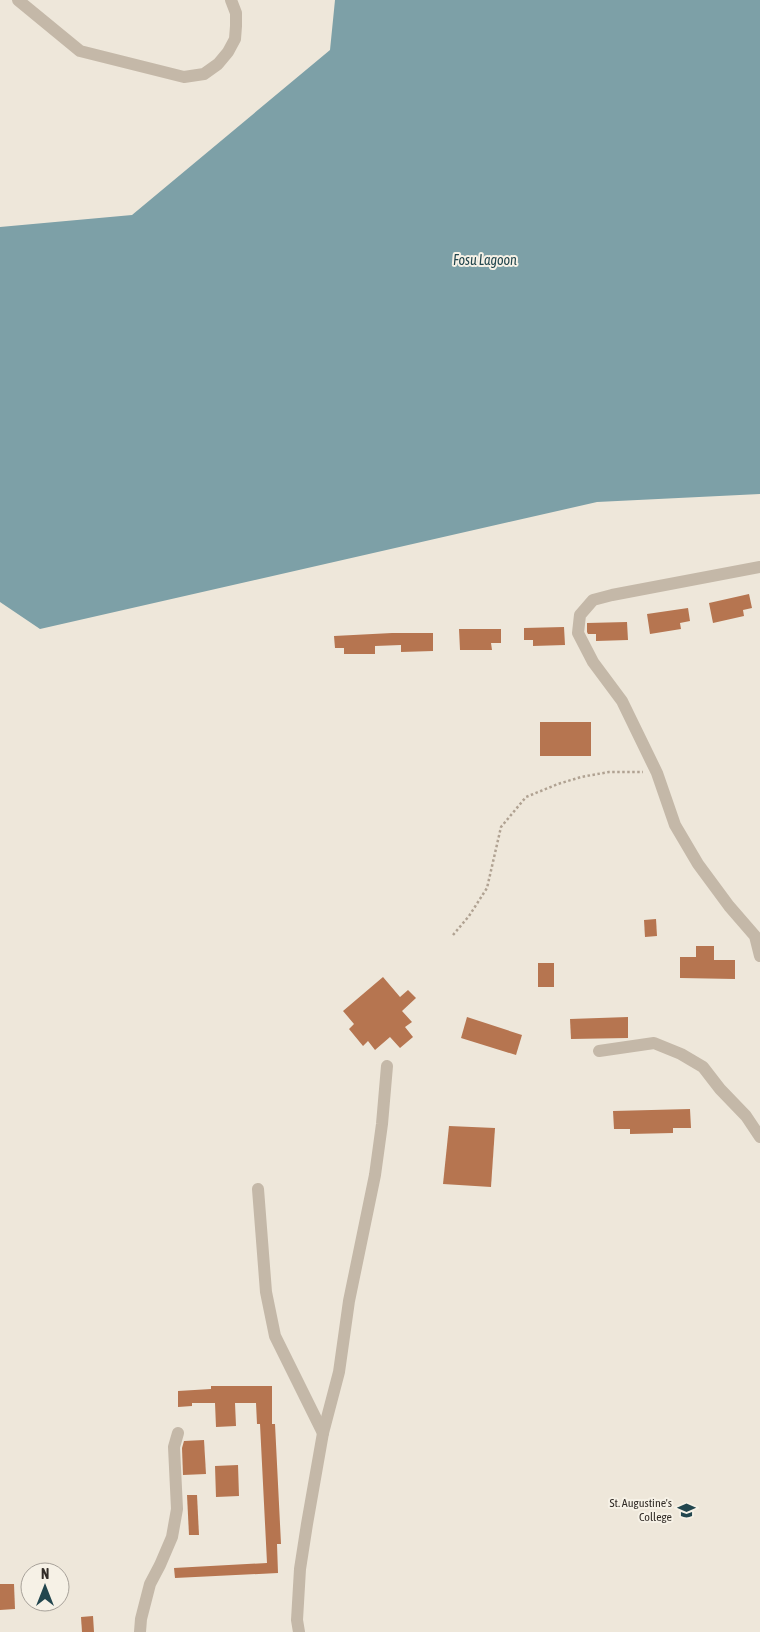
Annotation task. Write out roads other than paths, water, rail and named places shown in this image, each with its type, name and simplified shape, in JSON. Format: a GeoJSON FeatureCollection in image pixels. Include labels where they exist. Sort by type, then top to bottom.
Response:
{"type":"FeatureCollection","features":[{"type":"Feature","properties":{"kind":"street"},"geometry":{"type":"LineString","coordinates":[[18,0],[80,51],[184,77],[204,74],[218,64],[228,52],[235,39],[236,26],[236,13],[231,0]]}},
{"type":"Feature","properties":{"kind":"street"},"geometry":{"type":"LineString","coordinates":[[760,567],[593,600],[580,615],[578,633],[593,662],[622,701],[658,773],[674,825],[698,864],[754,936],[760,956]]}},
{"type":"Feature","properties":{"kind":"street"},"geometry":{"type":"LineString","coordinates":[[599,1051],[654,1044],[681,1054],[703,1067],[720,1089],[746,1116],[760,1137]]}},
{"type":"Feature","properties":{"kind":"street"},"geometry":{"type":"LineString","coordinates":[[298,1632],[300,1569],[323,1433],[339,1372],[353,1283],[375,1176],[387,1066]]}},
{"type":"Feature","properties":{"kind":"street"},"geometry":{"type":"LineString","coordinates":[[258,1188],[266,1292],[275,1336],[323,1433]]}},
{"type":"Feature","properties":{"kind":"street"},"geometry":{"type":"LineString","coordinates":[[140,1632],[140,1619],[150,1584],[172,1537],[177,1509],[174,1447],[178,1433]]}},
{"type":"Feature","properties":{"kind":"water","name":"Fosu Lagoon"},"geometry":{"type":"Polygon","coordinates":[[[335,0],[760,0],[760,494],[597,502],[40,629],[0,602],[0,227],[132,215],[330,50],[335,0]]]}},
{"type":"Feature","properties":{"kind":"place","name":"St. Augustine's College"},"geometry":{"type":"Point","coordinates":[686,1510]}}]}
